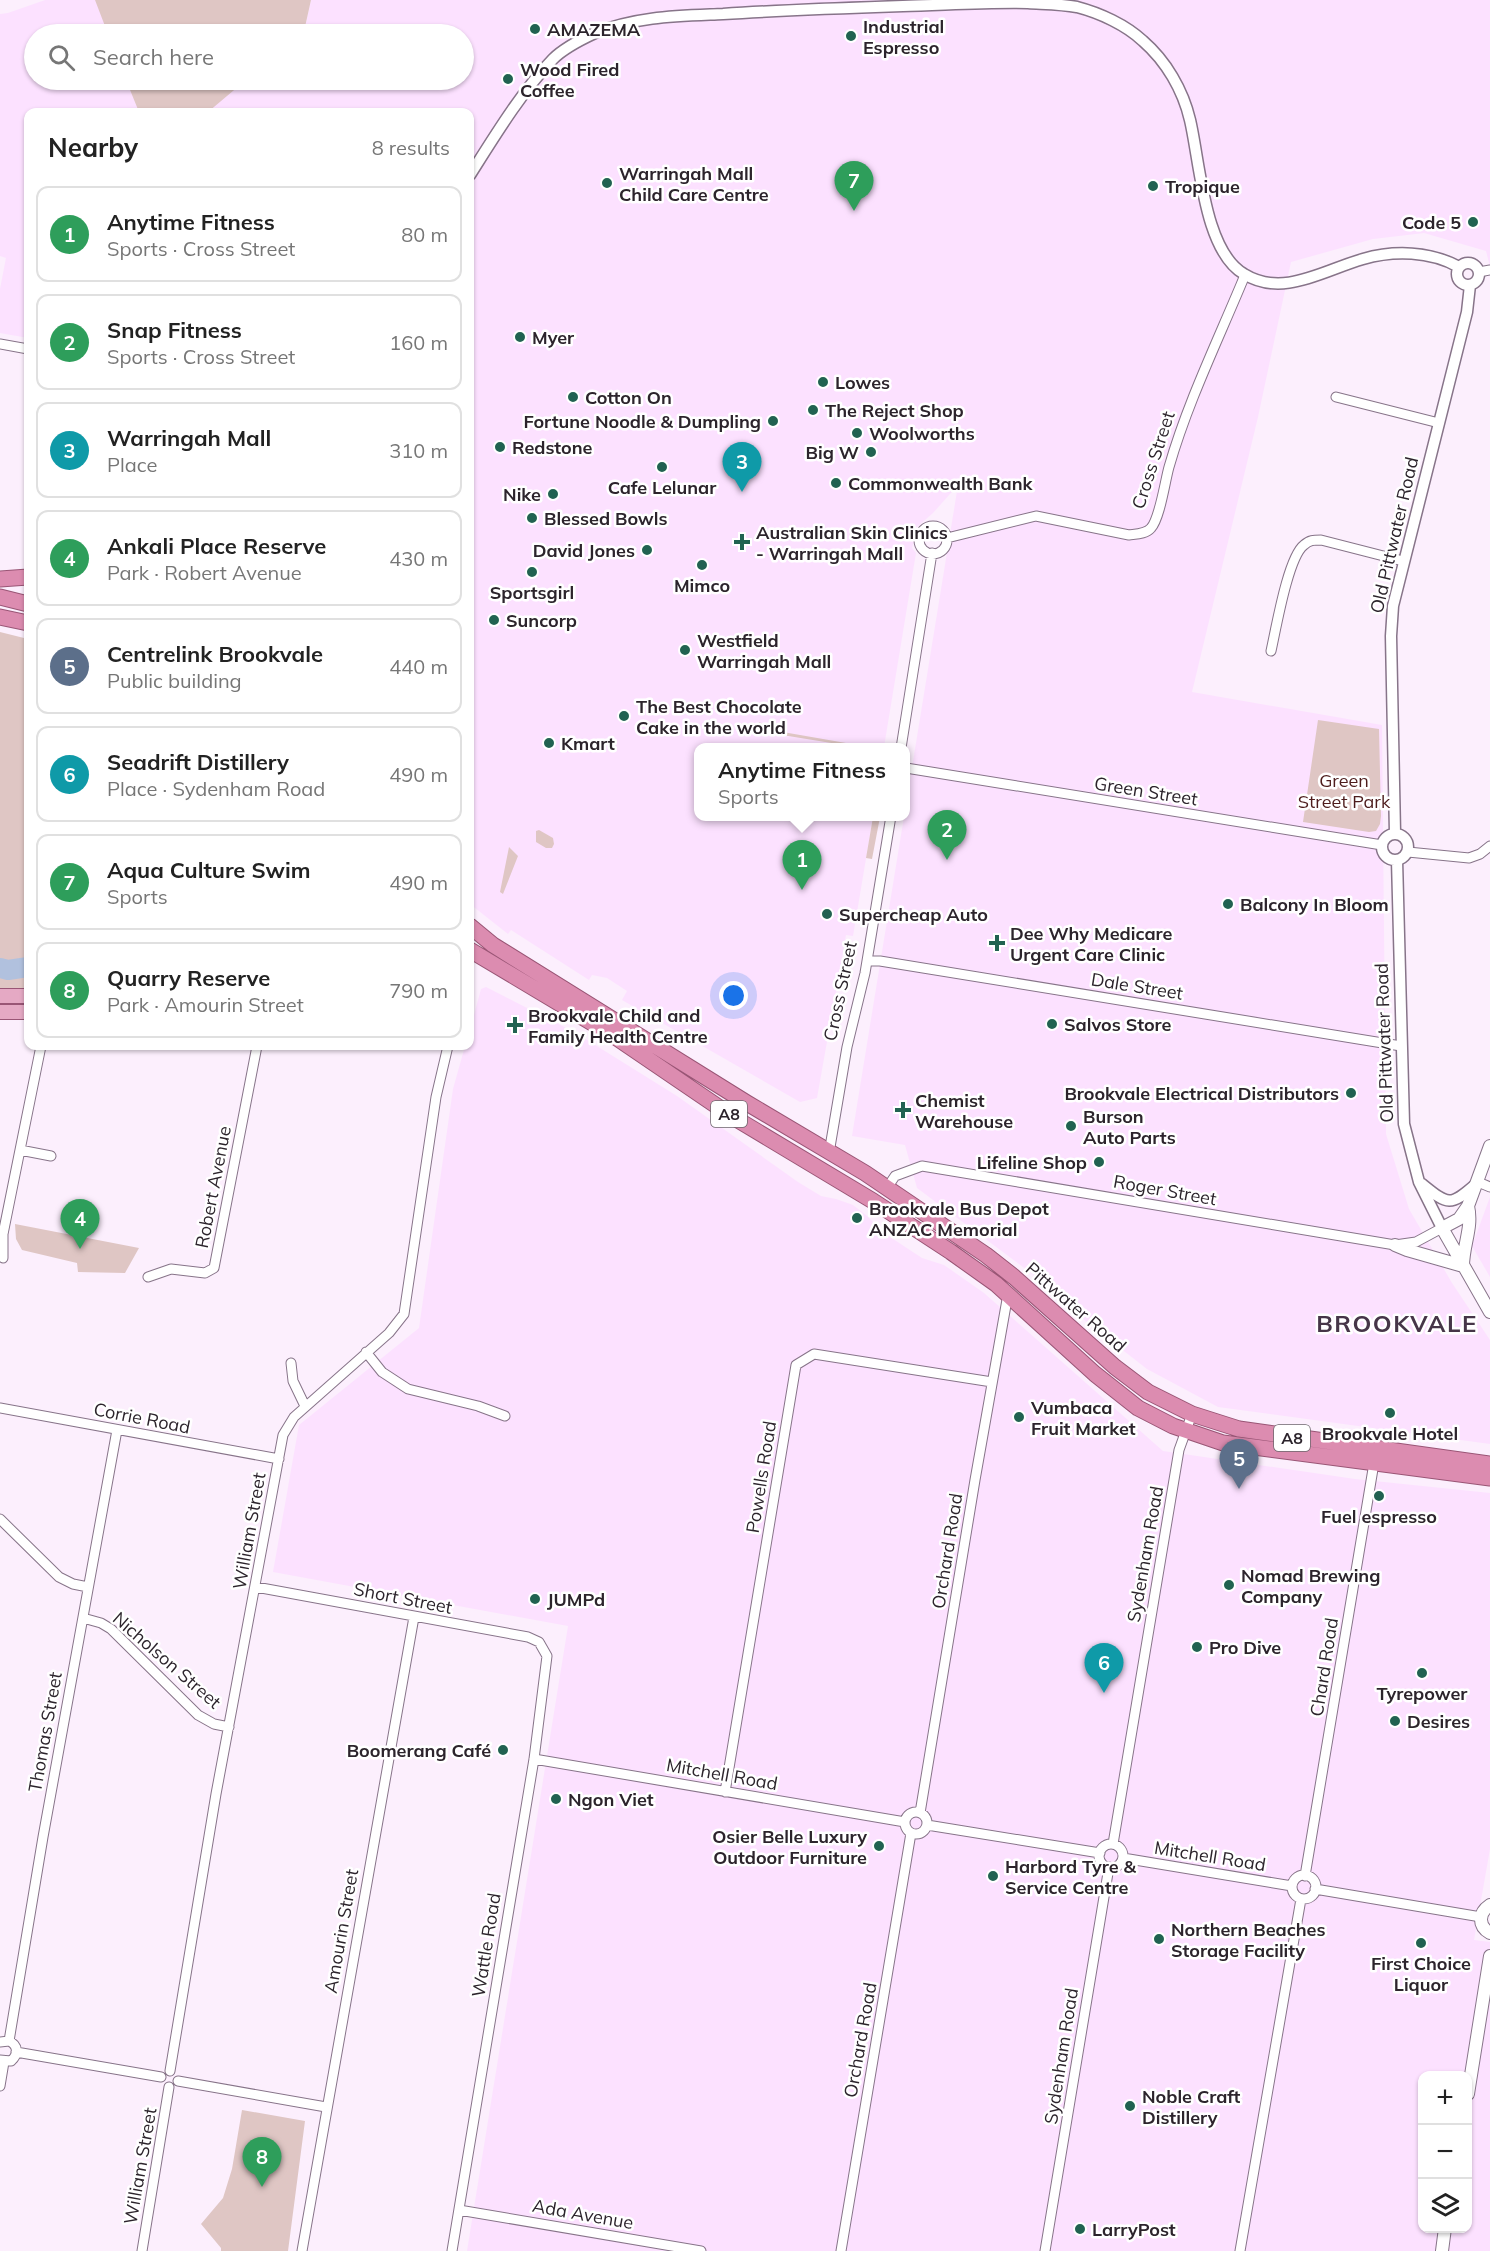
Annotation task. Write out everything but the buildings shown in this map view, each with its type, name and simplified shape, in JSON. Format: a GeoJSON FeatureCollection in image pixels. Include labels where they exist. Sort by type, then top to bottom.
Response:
{"type":"FeatureCollection","features":[{"type":"Feature","properties":{"kind":"highway"},"geometry":{"type":"LineString","coordinates":[[0,579],[24,577]]}},
{"type":"Feature","properties":{"kind":"highway"},"geometry":{"type":"LineString","coordinates":[[0,597],[24,603]]}},
{"type":"Feature","properties":{"kind":"highway"},"geometry":{"type":"LineString","coordinates":[[0,617],[24,622]]}},
{"type":"Feature","properties":{"kind":"highway","name":"Pittwater Road"},"geometry":{"type":"LineString","coordinates":[[474,929],[493,945],[887,1188],[986,1255],[1131,1380],[1148,1392],[1192,1414],[1239,1430],[1490,1464]]}},
{"type":"Feature","properties":{"kind":"highway","name":"Pittwater Road"},"geometry":{"type":"LineString","coordinates":[[474,952],[614,1036],[733,1117],[897,1216],[966,1262],[1008,1294],[1121,1396],[1151,1415],[1186,1431],[1237,1445],[1490,1478]]}},
{"type":"Feature","properties":{"kind":"highway","name":"Cross Street"},"geometry":{"type":"LineString","coordinates":[[824,1173],[829,1153]]}},
{"type":"Feature","properties":{"kind":"main road"},"geometry":{"type":"LineString","coordinates":[[0,996],[24,996]]}},
{"type":"Feature","properties":{"kind":"main road"},"geometry":{"type":"LineString","coordinates":[[0,1012],[24,1012]]}},
{"type":"Feature","properties":{"kind":"main road"},"geometry":{"type":"LineString","coordinates":[[1442,1228],[1459,1219],[1468,1206],[1490,1146]]}},
{"type":"Feature","properties":{"kind":"main road"},"geometry":{"type":"LineString","coordinates":[[1395,1245],[1463,1266],[1464,1242],[1471,1218],[1468,1206]]}},
{"type":"Feature","properties":{"kind":"main road","name":"Old Pittwater Road"},"geometry":{"type":"LineString","coordinates":[[1442,1228],[1490,1312]]}},
{"type":"Feature","properties":{"kind":"main road"},"geometry":{"type":"LineString","coordinates":[[1490,1905],[1485,1908],[1481,1917],[1482,1926],[1490,1933]]}},
{"type":"Feature","properties":{"kind":"main road"},"geometry":{"type":"LineString","coordinates":[[1471,2071],[1490,1956]]}},
{"type":"Feature","properties":{"kind":"main road"},"geometry":{"type":"LineString","coordinates":[[1442,2251],[1444,2233]]}},
{"type":"Feature","properties":{"kind":"street"},"geometry":{"type":"LineString","coordinates":[[474,169],[503,122],[555,57],[594,34],[641,19],[782,10],[993,3],[1062,5],[1078,8],[1120,25],[1141,39],[1165,65],[1183,97],[1190,118],[1203,189],[1217,241],[1229,262],[1245,275],[1264,282],[1285,284],[1309,278],[1364,258],[1398,254],[1437,257],[1459,267]]}},
{"type":"Feature","properties":{"kind":"street"},"geometry":{"type":"LineString","coordinates":[[1464,263],[1471,263],[1484,271],[1470,285],[1462,283],[1458,278],[1459,267],[1464,263]]}},
{"type":"Feature","properties":{"kind":"street","name":"Cross Street"},"geometry":{"type":"LineString","coordinates":[[947,538],[1036,516],[1129,535],[1143,533],[1151,528],[1160,507],[1170,466],[1187,416],[1245,275]]}},
{"type":"Feature","properties":{"kind":"street","name":"Old Pittwater Road"},"geometry":{"type":"LineString","coordinates":[[1395,833],[1391,636],[1393,606],[1467,312],[1470,285]]}},
{"type":"Feature","properties":{"kind":"street"},"geometry":{"type":"LineString","coordinates":[[0,344],[24,348]]}},
{"type":"Feature","properties":{"kind":"street"},"geometry":{"type":"LineString","coordinates":[[1336,397],[1439,423]]}},
{"type":"Feature","properties":{"kind":"street"},"geometry":{"type":"LineString","coordinates":[[932,526],[943,529],[947,538],[944,549],[932,554],[922,548],[920,543],[920,534],[932,526]]}},
{"type":"Feature","properties":{"kind":"street"},"geometry":{"type":"LineString","coordinates":[[1271,651],[1292,564],[1302,546],[1312,540],[1321,540],[1403,561]]}},
{"type":"Feature","properties":{"kind":"street"},"geometry":{"type":"LineString","coordinates":[[903,743],[932,554]]}},
{"type":"Feature","properties":{"kind":"street","name":"Green Street"},"geometry":{"type":"LineString","coordinates":[[910,769],[1382,845]]}},
{"type":"Feature","properties":{"kind":"street","name":"Cross Street"},"geometry":{"type":"LineString","coordinates":[[829,1153],[848,1047],[867,961],[890,821]]}},
{"type":"Feature","properties":{"kind":"street"},"geometry":{"type":"LineString","coordinates":[[1395,833],[1406,839],[1408,852],[1397,860],[1386,856],[1382,845],[1386,837],[1395,833]]}},
{"type":"Feature","properties":{"kind":"street"},"geometry":{"type":"LineString","coordinates":[[1408,852],[1469,858],[1480,854],[1490,846]]}},
{"type":"Feature","properties":{"kind":"street","name":"Old Pittwater Road"},"geometry":{"type":"LineString","coordinates":[[1397,860],[1404,1124],[1419,1182],[1442,1228]]}},
{"type":"Feature","properties":{"kind":"street","name":"Dale Street"},"geometry":{"type":"LineString","coordinates":[[867,961],[880,961],[1401,1046]]}},
{"type":"Feature","properties":{"kind":"street"},"geometry":{"type":"LineString","coordinates":[[3,1258],[3,1234],[40,1050]]}},
{"type":"Feature","properties":{"kind":"street","name":"Robert Avenue"},"geometry":{"type":"LineString","coordinates":[[148,1276],[171,1269],[205,1273],[214,1268],[256,1050]]}},
{"type":"Feature","properties":{"kind":"street","name":"William Street"},"geometry":{"type":"LineString","coordinates":[[170,2071],[229,1727],[285,1429],[305,1406],[400,1321],[406,1305],[436,1097],[447,1050]]}},
{"type":"Feature","properties":{"kind":"street"},"geometry":{"type":"LineString","coordinates":[[20,1150],[51,1156]]}},
{"type":"Feature","properties":{"kind":"street","name":"Roger Street"},"geometry":{"type":"LineString","coordinates":[[887,1188],[895,1176],[916,1167],[931,1167],[1395,1245],[1416,1242],[1442,1228]]}},
{"type":"Feature","properties":{"kind":"street"},"geometry":{"type":"LineString","coordinates":[[1419,1182],[1438,1197],[1453,1201],[1461,1198],[1478,1182],[1490,1187]]}},
{"type":"Feature","properties":{"kind":"street","name":"Orchard Road"},"geometry":{"type":"LineString","coordinates":[[920,1813],[1008,1294]]}},
{"type":"Feature","properties":{"kind":"street"},"geometry":{"type":"LineString","coordinates":[[366,1352],[382,1372],[408,1389],[478,1406],[505,1416]]}},
{"type":"Feature","properties":{"kind":"street","name":"Powells Road"},"geometry":{"type":"LineString","coordinates":[[725,1792],[796,1365],[814,1354],[992,1382]]}},
{"type":"Feature","properties":{"kind":"street"},"geometry":{"type":"LineString","coordinates":[[291,1363],[293,1381],[305,1406]]}},
{"type":"Feature","properties":{"kind":"street","name":"Corrie Road"},"geometry":{"type":"LineString","coordinates":[[0,1408],[279,1459]]}},
{"type":"Feature","properties":{"kind":"street","name":"Sydenham Road"},"geometry":{"type":"LineString","coordinates":[[1113,1844],[1179,1450],[1192,1414]]}},
{"type":"Feature","properties":{"kind":"street","name":"Thomas Street"},"geometry":{"type":"LineString","coordinates":[[4,2042],[117,1430]]}},
{"type":"Feature","properties":{"kind":"street","name":"Chard Road"},"geometry":{"type":"LineString","coordinates":[[1305,1876],[1374,1463]]}},
{"type":"Feature","properties":{"kind":"street"},"geometry":{"type":"LineString","coordinates":[[0,1519],[59,1577],[73,1584],[88,1587]]}},
{"type":"Feature","properties":{"kind":"street","name":"Short Street"},"geometry":{"type":"LineString","coordinates":[[256,1587],[528,1637],[542,1645]]}},
{"type":"Feature","properties":{"kind":"street","name":"Amourin Street"},"geometry":{"type":"LineString","coordinates":[[302,2251],[414,1617]]}},
{"type":"Feature","properties":{"kind":"street","name":"Nicholson Street"},"geometry":{"type":"LineString","coordinates":[[83,1618],[101,1623],[111,1629],[198,1715],[214,1724],[229,1727]]}},
{"type":"Feature","properties":{"kind":"street","name":"Wattle Road"},"geometry":{"type":"LineString","coordinates":[[452,2251],[534,1759],[548,1662],[542,1645]]}},
{"type":"Feature","properties":{"kind":"street","name":"Mitchell Road"},"geometry":{"type":"LineString","coordinates":[[534,1759],[905,1822]]}},
{"type":"Feature","properties":{"kind":"street"},"geometry":{"type":"LineString","coordinates":[[920,1813],[926,1818],[927,1825],[921,1833],[912,1833],[906,1829],[905,1822],[910,1814],[920,1813]]}},
{"type":"Feature","properties":{"kind":"street"},"geometry":{"type":"LineString","coordinates":[[927,1825],[1100,1853]]}},
{"type":"Feature","properties":{"kind":"street","name":"Orchard Road"},"geometry":{"type":"LineString","coordinates":[[841,2251],[912,1833]]}},
{"type":"Feature","properties":{"kind":"street"},"geometry":{"type":"LineString","coordinates":[[1113,1844],[1120,1849],[1123,1858],[1117,1866],[1109,1867],[1102,1863],[1100,1853],[1104,1846],[1113,1844]]}},
{"type":"Feature","properties":{"kind":"street","name":"Mitchell Road"},"geometry":{"type":"LineString","coordinates":[[1123,1858],[1292,1886]]}},
{"type":"Feature","properties":{"kind":"street","name":"Sydenham Road"},"geometry":{"type":"LineString","coordinates":[[1045,2251],[1109,1867]]}},
{"type":"Feature","properties":{"kind":"street"},"geometry":{"type":"LineString","coordinates":[[1305,1876],[1313,1880],[1315,1890],[1310,1898],[1301,1899],[1294,1894],[1292,1886],[1297,1878],[1305,1876]]}},
{"type":"Feature","properties":{"kind":"street"},"geometry":{"type":"LineString","coordinates":[[1315,1890],[1481,1917]]}},
{"type":"Feature","properties":{"kind":"street"},"geometry":{"type":"LineString","coordinates":[[1240,2251],[1301,1899]]}},
{"type":"Feature","properties":{"kind":"street"},"geometry":{"type":"LineString","coordinates":[[0,2086],[2,2061],[11,2061],[16,2052],[15,2046],[4,2042]]}},
{"type":"Feature","properties":{"kind":"street"},"geometry":{"type":"LineString","coordinates":[[16,2052],[161,2077]]}},
{"type":"Feature","properties":{"kind":"street"},"geometry":{"type":"LineString","coordinates":[[161,2077],[165,2072],[170,2071],[176,2074],[178,2081]]}},
{"type":"Feature","properties":{"kind":"street"},"geometry":{"type":"LineString","coordinates":[[161,2077],[163,2084],[170,2087],[178,2081]]}},
{"type":"Feature","properties":{"kind":"street"},"geometry":{"type":"LineString","coordinates":[[178,2081],[326,2107]]}},
{"type":"Feature","properties":{"kind":"street","name":"William Street"},"geometry":{"type":"LineString","coordinates":[[142,2251],[170,2087]]}},
{"type":"Feature","properties":{"kind":"street","name":"Ada Avenue"},"geometry":{"type":"LineString","coordinates":[[459,2210],[702,2251]]}},
{"type":"Feature","properties":{"kind":"shaded area"},"geometry":{"type":"Polygon","coordinates":[[[45,0],[161,0],[198,24],[24,24],[24,90],[474,90],[474,24],[306,24],[311,0],[1490,0],[1490,267],[1486,251],[1424,233],[1373,239],[1291,262],[1258,417],[1192,692],[1382,725],[1386,1134],[1409,1209],[1452,1283],[1490,1340],[1490,1444],[1218,1407],[1147,1369],[1088,1323],[1031,1273],[917,1188],[905,1145],[852,1136],[903,821],[910,821],[910,780],[958,485],[917,527],[912,548],[916,553],[885,743],[694,743],[694,821],[872,821],[853,936],[846,935],[817,1098],[800,1102],[622,1000],[627,991],[607,978],[592,975],[589,980],[511,930],[508,934],[474,907],[474,108],[24,108],[24,337],[0,333],[0,289],[6,258],[0,256],[0,14],[45,0]]]}},
{"type":"Feature","properties":{"kind":"shaded area"},"geometry":{"type":"Polygon","coordinates":[[[486,987],[576,1033],[677,1096],[798,1182],[821,1196],[853,1205],[884,1233],[922,1258],[944,1265],[984,1293],[1163,1451],[1355,1479],[1490,1493],[1490,1849],[1474,1940],[1490,1942],[1490,2251],[467,2251],[568,1626],[273,1572],[299,1425],[419,1328],[453,1089],[464,1050],[474,1050],[474,1015],[481,989],[486,987]]]}},
{"type":"Feature","properties":{"kind":"shaded area"},"geometry":{"type":"Polygon","coordinates":[[[1490,1197],[1490,1277],[1472,1246],[1490,1197]]]}},
{"type":"Feature","properties":{"kind":"green space"},"geometry":{"type":"Polygon","coordinates":[[[95,0],[311,0],[306,24],[104,24],[95,0]]]}},
{"type":"Feature","properties":{"kind":"green space"},"geometry":{"type":"Polygon","coordinates":[[[130,90],[234,90],[213,108],[137,108],[130,90]]]}},
{"type":"Feature","properties":{"kind":"green space"},"geometry":{"type":"Polygon","coordinates":[[[0,632],[24,638],[24,990],[0,991],[0,632]]]}},
{"type":"Feature","properties":{"kind":"green space","name":"Green Street Park"},"geometry":{"type":"Polygon","coordinates":[[[1318,720],[1379,729],[1381,816],[1376,831],[1369,832],[1303,822],[1318,720]]]}},
{"type":"Feature","properties":{"kind":"green space"},"geometry":{"type":"Polygon","coordinates":[[[759,722],[777,731],[846,743],[831,743],[776,734],[758,726],[759,722]]]}},
{"type":"Feature","properties":{"kind":"green space"},"geometry":{"type":"Polygon","coordinates":[[[872,821],[879,821],[872,859],[866,858],[872,821]]]}},
{"type":"Feature","properties":{"kind":"green space"},"geometry":{"type":"Polygon","coordinates":[[[539,830],[553,838],[552,848],[546,848],[536,842],[536,831],[539,830]]]}},
{"type":"Feature","properties":{"kind":"green space"},"geometry":{"type":"Polygon","coordinates":[[[509,847],[518,856],[503,894],[500,892],[509,847]]]}},
{"type":"Feature","properties":{"kind":"green space"},"geometry":{"type":"Polygon","coordinates":[[[15,1224],[139,1248],[125,1273],[78,1272],[77,1263],[22,1250],[16,1239],[15,1224]]]}},
{"type":"Feature","properties":{"kind":"green space"},"geometry":{"type":"Polygon","coordinates":[[[242,2110],[305,2121],[288,2251],[221,2251],[201,2224],[223,2198],[232,2169],[242,2110]]]}},
{"type":"Feature","properties":{"kind":"waterway"},"geometry":{"type":"LineString","coordinates":[[0,968],[8,970],[24,968]]}},
{"type":"Feature","properties":{"kind":"place","name":"AMAZEMA"},"geometry":{"type":"Point","coordinates":[535,29]}},
{"type":"Feature","properties":{"kind":"place","name":"Industrial Espresso"},"geometry":{"type":"Point","coordinates":[851,36]}},
{"type":"Feature","properties":{"kind":"place","name":"Wood Fired Coffee"},"geometry":{"type":"Point","coordinates":[508,79]}},
{"type":"Feature","properties":{"kind":"place","name":"Warringah Mall Child Care Centre"},"geometry":{"type":"Point","coordinates":[607,183]}},
{"type":"Feature","properties":{"kind":"place","name":"Tropique"},"geometry":{"type":"Point","coordinates":[1153,186]}},
{"type":"Feature","properties":{"kind":"place","name":"Aqua Culture Swim"},"geometry":{"type":"Point","coordinates":[854,211]}},
{"type":"Feature","properties":{"kind":"place","name":"Code 5"},"geometry":{"type":"Point","coordinates":[1473,222]}},
{"type":"Feature","properties":{"kind":"place","name":"Myer"},"geometry":{"type":"Point","coordinates":[520,337]}},
{"type":"Feature","properties":{"kind":"place","name":"Lowes"},"geometry":{"type":"Point","coordinates":[823,382]}},
{"type":"Feature","properties":{"kind":"place","name":"Cotton On"},"geometry":{"type":"Point","coordinates":[573,397]}},
{"type":"Feature","properties":{"kind":"place","name":"The Reject Shop"},"geometry":{"type":"Point","coordinates":[813,410]}},
{"type":"Feature","properties":{"kind":"place","name":"Fortune Noodle & Dumpling"},"geometry":{"type":"Point","coordinates":[773,421]}},
{"type":"Feature","properties":{"kind":"place","name":"Woolworths"},"geometry":{"type":"Point","coordinates":[857,433]}},
{"type":"Feature","properties":{"kind":"place","name":"Redstone"},"geometry":{"type":"Point","coordinates":[500,447]}},
{"type":"Feature","properties":{"kind":"place","name":"Big W"},"geometry":{"type":"Point","coordinates":[871,452]}},
{"type":"Feature","properties":{"kind":"place","name":"Cafe Lelunar"},"geometry":{"type":"Point","coordinates":[662,467]}},
{"type":"Feature","properties":{"kind":"place","name":"Commonwealth Bank"},"geometry":{"type":"Point","coordinates":[836,483]}},
{"type":"Feature","properties":{"kind":"place","name":"Warringah Mall"},"geometry":{"type":"Point","coordinates":[742,492]}},
{"type":"Feature","properties":{"kind":"place","name":"Nike"},"geometry":{"type":"Point","coordinates":[553,494]}},
{"type":"Feature","properties":{"kind":"place","name":"Blessed Bowls"},"geometry":{"type":"Point","coordinates":[532,518]}},
{"type":"Feature","properties":{"kind":"place","name":"Australian Skin Clinics - Warringah Mall"},"geometry":{"type":"Point","coordinates":[742,542]}},
{"type":"Feature","properties":{"kind":"place","name":"David Jones"},"geometry":{"type":"Point","coordinates":[647,550]}},
{"type":"Feature","properties":{"kind":"place","name":"Mimco"},"geometry":{"type":"Point","coordinates":[702,565]}},
{"type":"Feature","properties":{"kind":"place","name":"Sportsgirl"},"geometry":{"type":"Point","coordinates":[532,572]}},
{"type":"Feature","properties":{"kind":"place","name":"Suncorp"},"geometry":{"type":"Point","coordinates":[494,620]}},
{"type":"Feature","properties":{"kind":"place","name":"Westfield Warringah Mall"},"geometry":{"type":"Point","coordinates":[685,650]}},
{"type":"Feature","properties":{"kind":"place","name":"The Best Chocolate Cake in the world"},"geometry":{"type":"Point","coordinates":[624,716]}},
{"type":"Feature","properties":{"kind":"place","name":"Kmart"},"geometry":{"type":"Point","coordinates":[549,743]}},
{"type":"Feature","properties":{"kind":"place","name":"Snap Fitness"},"geometry":{"type":"Point","coordinates":[947,860]}},
{"type":"Feature","properties":{"kind":"place","name":"Anytime Fitness"},"geometry":{"type":"Point","coordinates":[802,890]}},
{"type":"Feature","properties":{"kind":"place","name":"Balcony In Bloom"},"geometry":{"type":"Point","coordinates":[1228,904]}},
{"type":"Feature","properties":{"kind":"place","name":"Supercheap Auto"},"geometry":{"type":"Point","coordinates":[827,914]}},
{"type":"Feature","properties":{"kind":"place","name":"Dee Why Medicare Urgent Care Clinic"},"geometry":{"type":"Point","coordinates":[997,943]}},
{"type":"Feature","properties":{"kind":"place","name":"Salvos Store"},"geometry":{"type":"Point","coordinates":[1052,1024]}},
{"type":"Feature","properties":{"kind":"place","name":"Brookvale Child and Family Health Centre"},"geometry":{"type":"Point","coordinates":[515,1025]}},
{"type":"Feature","properties":{"kind":"place","name":"Brookvale Electrical Distributors"},"geometry":{"type":"Point","coordinates":[1351,1093]}},
{"type":"Feature","properties":{"kind":"place","name":"Chemist Warehouse"},"geometry":{"type":"Point","coordinates":[903,1110]}},
{"type":"Feature","properties":{"kind":"place","name":"Burson Auto Parts"},"geometry":{"type":"Point","coordinates":[1071,1126]}},
{"type":"Feature","properties":{"kind":"place","name":"Lifeline Shop"},"geometry":{"type":"Point","coordinates":[1099,1162]}},
{"type":"Feature","properties":{"kind":"place","name":"Brookvale Bus Depot ANZAC Memorial"},"geometry":{"type":"Point","coordinates":[857,1218]}},
{"type":"Feature","properties":{"kind":"place","name":"Ankali Place Reserve"},"geometry":{"type":"Point","coordinates":[80,1249]}},
{"type":"Feature","properties":{"kind":"place","name":"Brookvale Hotel"},"geometry":{"type":"Point","coordinates":[1390,1413]}},
{"type":"Feature","properties":{"kind":"place","name":"Vumbaca Fruit Market"},"geometry":{"type":"Point","coordinates":[1019,1417]}},
{"type":"Feature","properties":{"kind":"place","name":"Centrelink Brookvale"},"geometry":{"type":"Point","coordinates":[1239,1489]}},
{"type":"Feature","properties":{"kind":"place","name":"Fuel espresso"},"geometry":{"type":"Point","coordinates":[1379,1496]}},
{"type":"Feature","properties":{"kind":"place","name":"Nomad Brewing Company"},"geometry":{"type":"Point","coordinates":[1229,1585]}},
{"type":"Feature","properties":{"kind":"place","name":"JUMPd"},"geometry":{"type":"Point","coordinates":[535,1599]}},
{"type":"Feature","properties":{"kind":"place","name":"Pro Dive"},"geometry":{"type":"Point","coordinates":[1197,1647]}},
{"type":"Feature","properties":{"kind":"place","name":"Tyrepower"},"geometry":{"type":"Point","coordinates":[1422,1673]}},
{"type":"Feature","properties":{"kind":"place","name":"Seadrift Distillery"},"geometry":{"type":"Point","coordinates":[1104,1693]}},
{"type":"Feature","properties":{"kind":"place","name":"Desires"},"geometry":{"type":"Point","coordinates":[1395,1721]}},
{"type":"Feature","properties":{"kind":"place","name":"Boomerang Café"},"geometry":{"type":"Point","coordinates":[503,1750]}},
{"type":"Feature","properties":{"kind":"place","name":"Ngon Viet"},"geometry":{"type":"Point","coordinates":[556,1799]}},
{"type":"Feature","properties":{"kind":"place","name":"Osier Belle Luxury Outdoor Furniture"},"geometry":{"type":"Point","coordinates":[879,1846]}},
{"type":"Feature","properties":{"kind":"place","name":"Harbord Tyre & Service Centre"},"geometry":{"type":"Point","coordinates":[993,1876]}},
{"type":"Feature","properties":{"kind":"place","name":"Northern Beaches Storage Facility"},"geometry":{"type":"Point","coordinates":[1159,1939]}},
{"type":"Feature","properties":{"kind":"place","name":"First Choice Liquor"},"geometry":{"type":"Point","coordinates":[1421,1943]}},
{"type":"Feature","properties":{"kind":"place","name":"Noble Craft Distillery"},"geometry":{"type":"Point","coordinates":[1130,2106]}},
{"type":"Feature","properties":{"kind":"place","name":"Quarry Reserve"},"geometry":{"type":"Point","coordinates":[262,2187]}},
{"type":"Feature","properties":{"kind":"place","name":"LarryPost"},"geometry":{"type":"Point","coordinates":[1080,2229]}},
{"type":"Feature","properties":{"kind":"district","name":"BROOKVALE"},"geometry":{"type":"Point","coordinates":[1397,1323]}}]}
